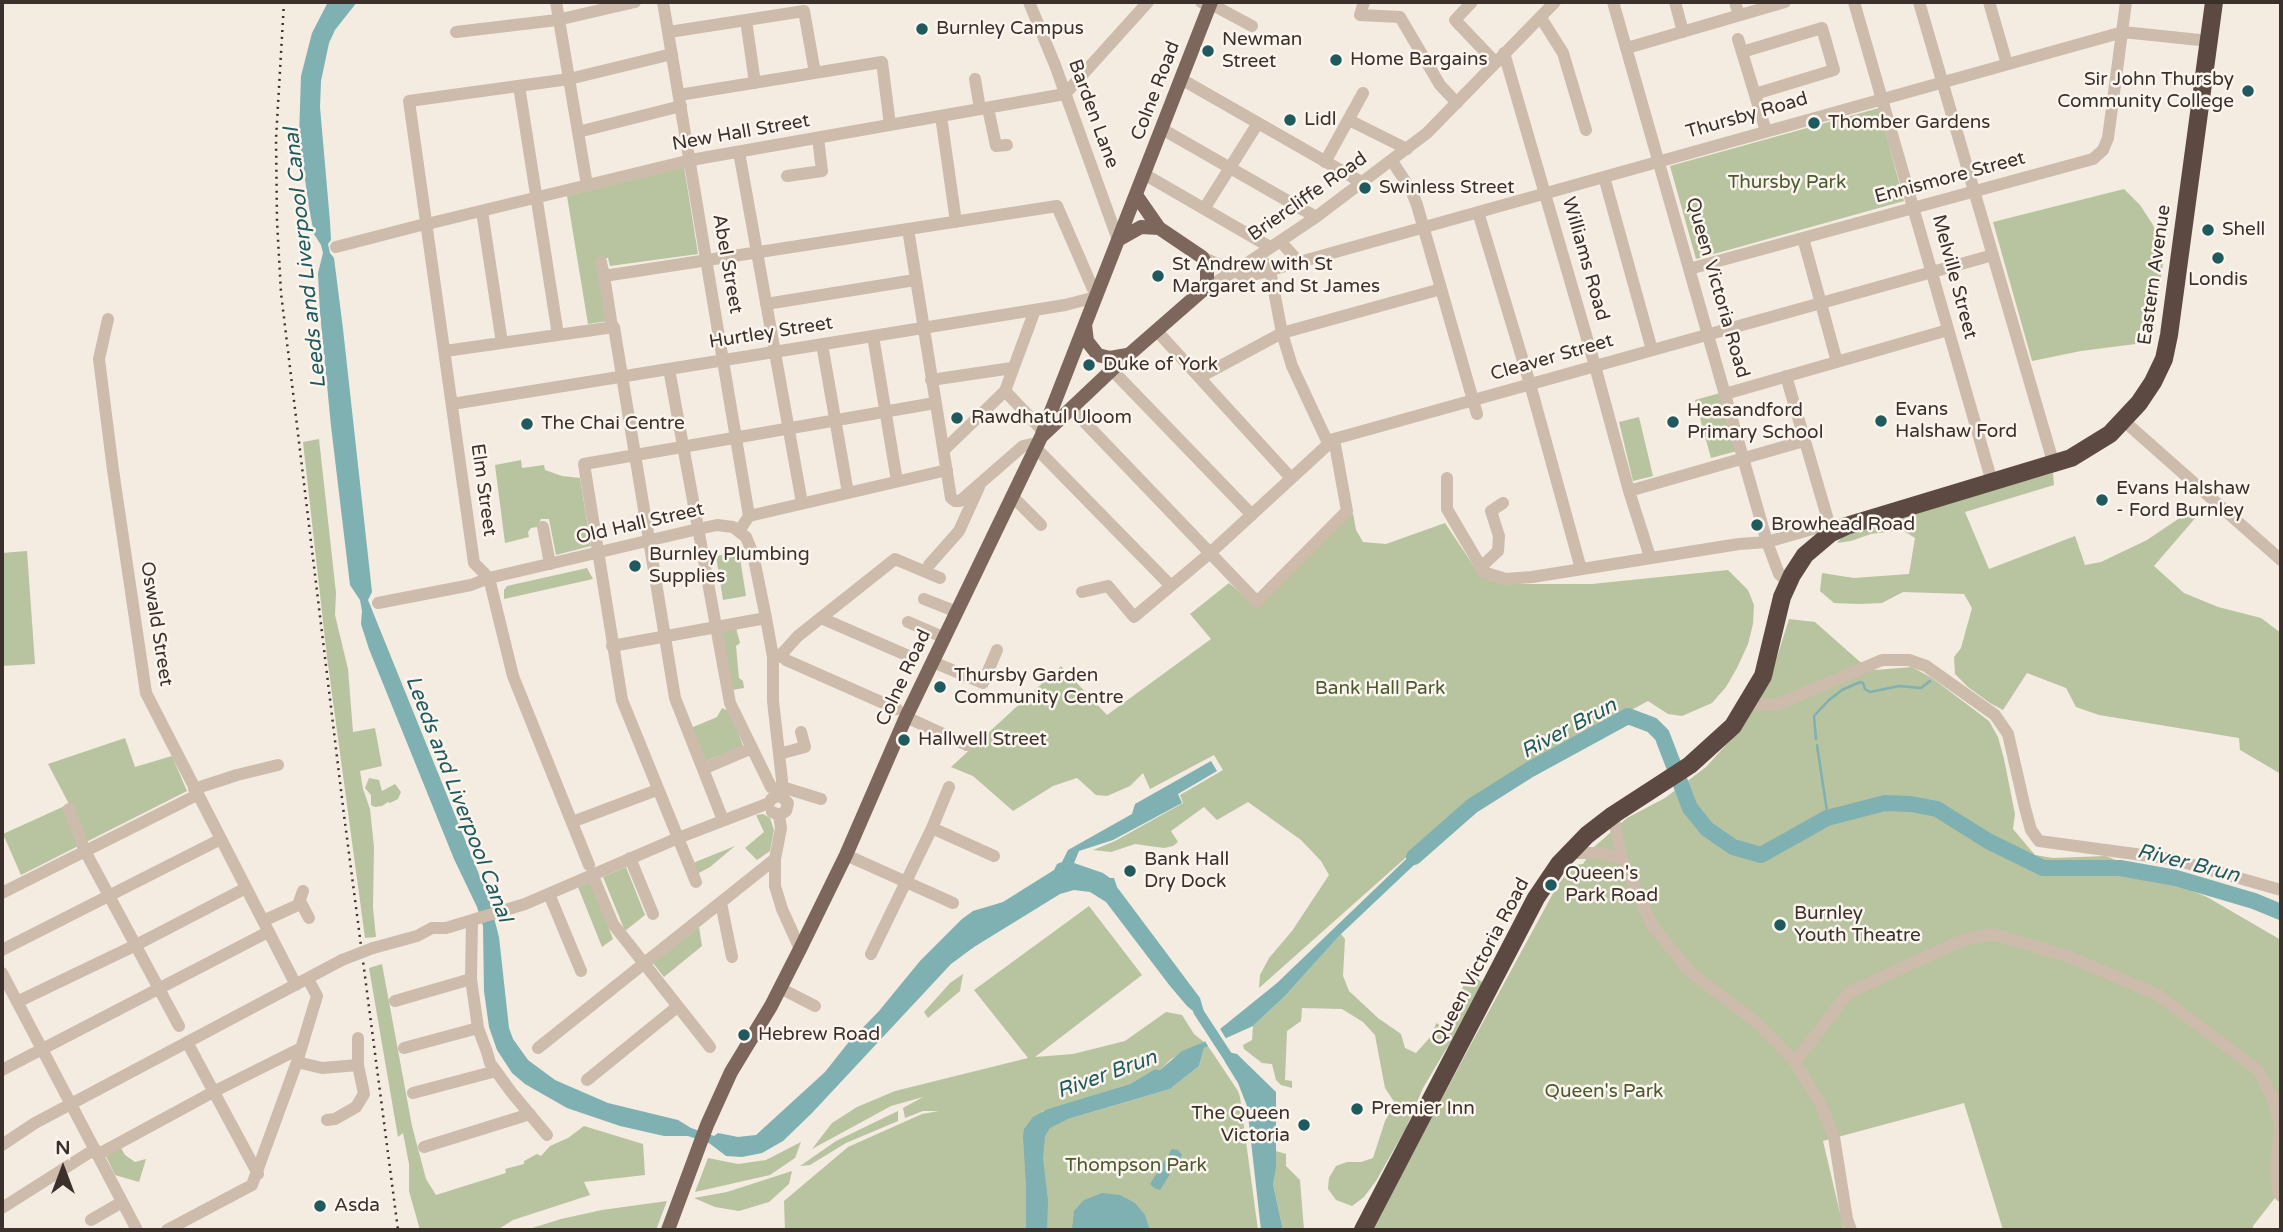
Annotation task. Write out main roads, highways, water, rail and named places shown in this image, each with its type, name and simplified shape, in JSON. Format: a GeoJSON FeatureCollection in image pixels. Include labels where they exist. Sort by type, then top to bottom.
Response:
{"type":"FeatureCollection","features":[{"type":"Feature","properties":{"kind":"highway","name":"Eastern Avenue"},"geometry":{"type":"LineString","coordinates":[[1790,578],[1805,555],[1828,530],[2054,465],[2092,447],[2124,421],[2153,382],[2167,347],[2214,2]]}},
{"type":"Feature","properties":{"kind":"highway","name":"Queen Victoria Road"},"geometry":{"type":"LineString","coordinates":[[1363,1230],[1520,926],[1559,864],[1587,835],[1612,815],[1690,765],[1733,726],[1763,676],[1782,597],[1790,578]]}},
{"type":"Feature","properties":{"kind":"main road","name":"Colne Road"},"geometry":{"type":"LineString","coordinates":[[668,1230],[694,1157],[731,1072],[780,988],[846,855],[902,713],[933,662],[1040,438],[1162,129],[1208,3]]}},
{"type":"Feature","properties":{"kind":"main road"},"geometry":{"type":"LineString","coordinates":[[1136,195],[1159,228]]}},
{"type":"Feature","properties":{"kind":"main road"},"geometry":{"type":"LineString","coordinates":[[1118,240],[1141,227],[1159,228]]}},
{"type":"Feature","properties":{"kind":"main road","name":"Briercliffe Road"},"geometry":{"type":"LineString","coordinates":[[1040,438],[1128,354],[1203,290],[1208,274],[1202,257],[1159,228]]}},
{"type":"Feature","properties":{"kind":"main road"},"geometry":{"type":"LineString","coordinates":[[1085,324],[1087,341],[1098,355],[1110,358],[1128,354]]}},
{"type":"Feature","properties":{"kind":"water"},"geometry":{"type":"Polygon","coordinates":[[[328,2],[357,2],[335,30],[329,43],[321,81],[320,107],[330,222],[331,240],[328,244],[334,258],[343,329],[372,592],[368,600],[489,899],[499,937],[509,1028],[513,1039],[528,1060],[555,1080],[608,1103],[678,1120],[714,1136],[718,1133],[738,1137],[756,1135],[825,1072],[920,961],[962,919],[973,911],[1003,902],[1054,870],[1068,850],[1132,814],[1135,804],[1211,761],[1217,771],[1178,794],[1182,803],[1113,840],[1079,851],[1074,863],[1114,878],[1117,887],[1200,998],[1204,1020],[1187,1006],[1170,986],[1106,902],[1090,892],[1074,890],[1060,894],[951,964],[812,1113],[783,1141],[762,1153],[742,1157],[726,1156],[709,1143],[688,1136],[664,1136],[620,1126],[567,1108],[525,1084],[512,1073],[497,1050],[489,1027],[484,991],[483,926],[477,907],[454,859],[369,649],[361,624],[360,600],[350,585],[320,313],[318,273],[323,253],[314,234],[299,137],[301,76],[312,33],[328,2]]]}},
{"type":"Feature","properties":{"kind":"water"},"geometry":{"type":"Polygon","coordinates":[[[1425,841],[1432,848],[1341,934],[1285,996],[1253,1026],[1204,1048],[1199,1066],[1170,1089],[1068,1119],[1050,1128],[1045,1136],[1043,1158],[1048,1201],[1047,1230],[1026,1230],[1023,1137],[1024,1129],[1033,1117],[1048,1109],[1130,1084],[1155,1069],[1160,1070],[1182,1051],[1204,1042],[1277,983],[1425,841]]]}},
{"type":"Feature","properties":{"kind":"water"},"geometry":{"type":"Polygon","coordinates":[[[1223,1051],[1237,1054],[1276,1092],[1276,1167],[1273,1184],[1283,1230],[1261,1230],[1247,1106],[1238,1083],[1225,1062],[1223,1051]]]}},
{"type":"Feature","properties":{"kind":"water"},"geometry":{"type":"Polygon","coordinates":[[[1172,1149],[1178,1150],[1182,1155],[1160,1190],[1154,1188],[1150,1184],[1172,1149]]]}},
{"type":"Feature","properties":{"kind":"water"},"geometry":{"type":"Polygon","coordinates":[[[1102,1193],[1120,1195],[1135,1203],[1145,1215],[1150,1230],[1072,1230],[1074,1211],[1084,1200],[1102,1193]]]}},
{"type":"Feature","properties":{"kind":"waterway"},"geometry":{"type":"LineString","coordinates":[[1816,739],[1814,716],[1842,690],[1860,682],[1870,692],[1899,686],[1921,688],[1930,681]]}},
{"type":"Feature","properties":{"kind":"waterway","name":"River Brun"},"geometry":{"type":"LineString","coordinates":[[1414,857],[1472,806],[1529,770],[1628,716],[1652,725],[1662,735],[1690,808],[1707,829],[1733,847],[1761,855],[1827,818],[1885,803],[1911,804],[1937,809],[1988,841],[2043,868],[2120,868],[2176,878],[2254,901],[2281,912]]}},
{"type":"Feature","properties":{"kind":"waterway"},"geometry":{"type":"LineString","coordinates":[[1817,745],[1828,818]]}},
{"type":"Feature","properties":{"kind":"waterway","name":"Leeds and Liverpool Canal"},"geometry":{"type":"LineString","coordinates":[[1198,1011],[1230,1060]]}},
{"type":"Feature","properties":{"kind":"railway"},"geometry":{"type":"LineString","coordinates":[[284,2],[276,139],[281,293],[344,815],[398,1230]]}},
{"type":"Feature","properties":{"kind":"place","name":"Burnley Campus"},"geometry":{"type":"Point","coordinates":[922,29]}},
{"type":"Feature","properties":{"kind":"place","name":"Newman Street"},"geometry":{"type":"Point","coordinates":[1208,51]}},
{"type":"Feature","properties":{"kind":"place","name":"Home Bargains"},"geometry":{"type":"Point","coordinates":[1336,60]}},
{"type":"Feature","properties":{"kind":"place","name":"Sir John Thursby Community College"},"geometry":{"type":"Point","coordinates":[2248,91]}},
{"type":"Feature","properties":{"kind":"place","name":"Lidl"},"geometry":{"type":"Point","coordinates":[1290,120]}},
{"type":"Feature","properties":{"kind":"place","name":"Thomber Gardens"},"geometry":{"type":"Point","coordinates":[1814,123]}},
{"type":"Feature","properties":{"kind":"place","name":"Swinless Street"},"geometry":{"type":"Point","coordinates":[1365,188]}},
{"type":"Feature","properties":{"kind":"place","name":"Shell"},"geometry":{"type":"Point","coordinates":[2208,230]}},
{"type":"Feature","properties":{"kind":"place","name":"Londis"},"geometry":{"type":"Point","coordinates":[2218,258]}},
{"type":"Feature","properties":{"kind":"place","name":"St Andrew with St Margaret and St James"},"geometry":{"type":"Point","coordinates":[1158,276]}},
{"type":"Feature","properties":{"kind":"place","name":"Duke of York"},"geometry":{"type":"Point","coordinates":[1089,365]}},
{"type":"Feature","properties":{"kind":"place","name":"Rawdhatul Uloom"},"geometry":{"type":"Point","coordinates":[957,418]}},
{"type":"Feature","properties":{"kind":"place","name":"Evans Halshaw Ford"},"geometry":{"type":"Point","coordinates":[1881,421]}},
{"type":"Feature","properties":{"kind":"place","name":"Heasandford Primary School"},"geometry":{"type":"Point","coordinates":[1673,422]}},
{"type":"Feature","properties":{"kind":"place","name":"The Chai Centre"},"geometry":{"type":"Point","coordinates":[527,424]}},
{"type":"Feature","properties":{"kind":"place","name":"Evans Halshaw - Ford Burnley"},"geometry":{"type":"Point","coordinates":[2102,500]}},
{"type":"Feature","properties":{"kind":"place","name":"Browhead Road"},"geometry":{"type":"Point","coordinates":[1757,525]}},
{"type":"Feature","properties":{"kind":"place","name":"Burnley Plumbing Supplies"},"geometry":{"type":"Point","coordinates":[635,566]}},
{"type":"Feature","properties":{"kind":"place","name":"Thursby Garden Community Centre"},"geometry":{"type":"Point","coordinates":[940,687]}},
{"type":"Feature","properties":{"kind":"place","name":"Hallwell Street"},"geometry":{"type":"Point","coordinates":[904,740]}},
{"type":"Feature","properties":{"kind":"place","name":"Bank Hall Dry Dock"},"geometry":{"type":"Point","coordinates":[1130,871]}},
{"type":"Feature","properties":{"kind":"place","name":"Queen's Park Road"},"geometry":{"type":"Point","coordinates":[1551,885]}},
{"type":"Feature","properties":{"kind":"place","name":"Burnley Youth Theatre"},"geometry":{"type":"Point","coordinates":[1780,925]}},
{"type":"Feature","properties":{"kind":"place","name":"Hebrew Road"},"geometry":{"type":"Point","coordinates":[744,1035]}},
{"type":"Feature","properties":{"kind":"place","name":"Premier Inn"},"geometry":{"type":"Point","coordinates":[1357,1109]}},
{"type":"Feature","properties":{"kind":"place","name":"The Queen Victoria"},"geometry":{"type":"Point","coordinates":[1304,1125]}},
{"type":"Feature","properties":{"kind":"place","name":"Asda"},"geometry":{"type":"Point","coordinates":[320,1206]}},
{"type":"Feature","properties":{"kind":"park label","name":"Thursby Park"},"geometry":{"type":"Point","coordinates":[1787,183]}},
{"type":"Feature","properties":{"kind":"park label","name":"Bank Hall Park"},"geometry":{"type":"Point","coordinates":[1380,689]}},
{"type":"Feature","properties":{"kind":"park label","name":"Queen's Park"},"geometry":{"type":"Point","coordinates":[1604,1092]}},
{"type":"Feature","properties":{"kind":"park label","name":"Thompson Park"},"geometry":{"type":"Point","coordinates":[1136,1166]}}]}
